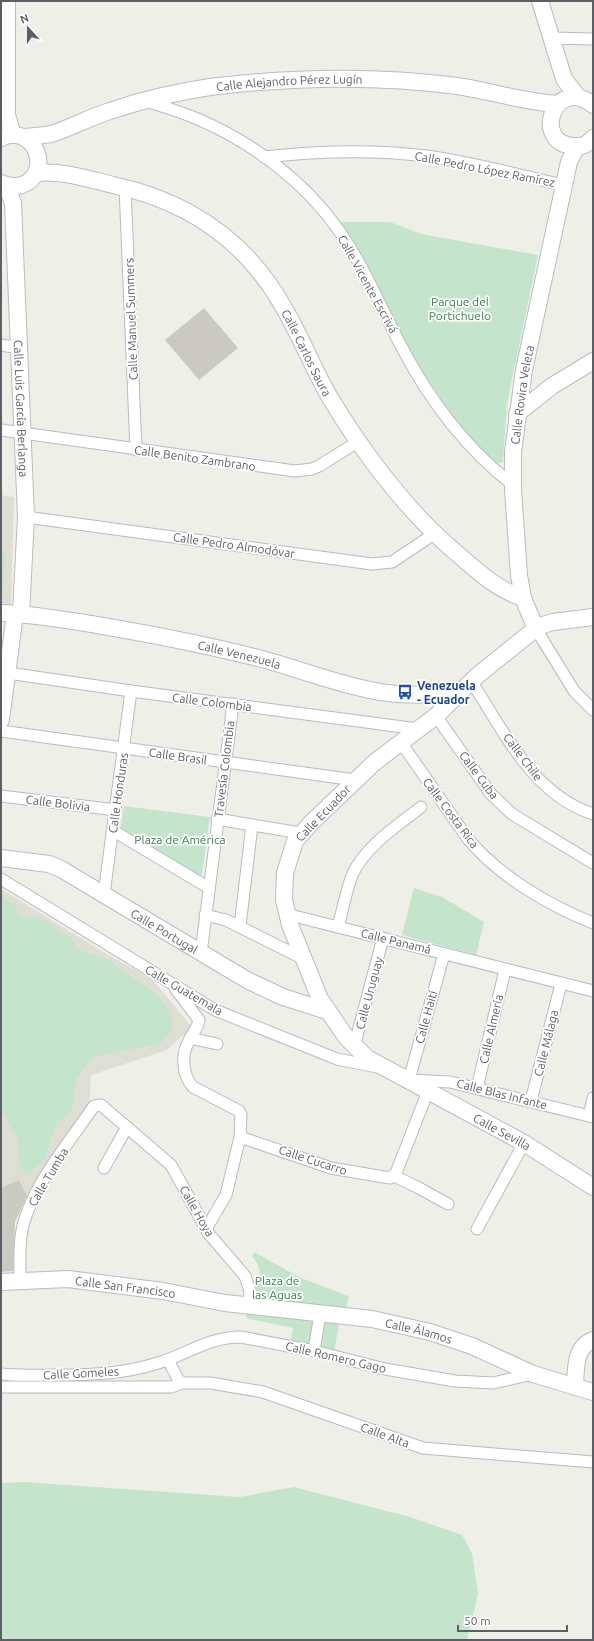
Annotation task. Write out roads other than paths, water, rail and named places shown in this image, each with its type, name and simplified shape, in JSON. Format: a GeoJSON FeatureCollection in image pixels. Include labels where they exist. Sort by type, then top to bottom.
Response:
{"type":"FeatureCollection","features":[{"type":"Feature","properties":{"kind":"street"},"geometry":{"type":"LineString","coordinates":[[7,1],[4,36],[7,115],[10,135],[38,153],[37,176],[13,203]]}},
{"type":"Feature","properties":{"kind":"street"},"geometry":{"type":"LineString","coordinates":[[540,1],[564,79],[578,97]]}},
{"type":"Feature","properties":{"kind":"street"},"geometry":{"type":"LineString","coordinates":[[552,38],[593,39]]}},
{"type":"Feature","properties":{"kind":"street","name":"Calle Alejandro Pérez Lugín"},"geometry":{"type":"LineString","coordinates":[[10,135],[50,134],[110,111],[176,93],[249,82],[299,79],[394,79],[458,86],[556,108]]}},
{"type":"Feature","properties":{"kind":"street"},"geometry":{"type":"LineString","coordinates":[[564,79],[556,108],[552,131],[555,136],[571,145],[585,144],[593,138]]}},
{"type":"Feature","properties":{"kind":"street"},"geometry":{"type":"LineString","coordinates":[[556,108],[572,97],[578,97],[586,100],[593,105]]}},
{"type":"Feature","properties":{"kind":"street","name":"Calle Vicente Escrivá"},"geometry":{"type":"LineString","coordinates":[[146,100],[200,120],[223,131],[264,157],[301,187],[337,228],[357,260],[403,350],[426,388],[467,442],[493,470],[513,485]]}},
{"type":"Feature","properties":{"kind":"street","name":"Calle Alejandro Pérez Lugín"},"geometry":{"type":"LineString","coordinates":[[38,153],[50,134]]}},
{"type":"Feature","properties":{"kind":"street","name":"Calle Rovira Veleta"},"geometry":{"type":"LineString","coordinates":[[536,629],[523,598],[519,575],[513,485],[513,452],[517,414],[530,339],[569,162],[571,145]]}},
{"type":"Feature","properties":{"kind":"street","name":"Calle Pedro López Ramírez"},"geometry":{"type":"LineString","coordinates":[[264,157],[313,152],[352,151],[426,156],[467,163],[563,185]]}},
{"type":"Feature","properties":{"kind":"street","name":"Calle Carlos Saura"},"geometry":{"type":"LineString","coordinates":[[3,184],[19,186],[37,176],[125,188],[164,199],[202,219],[218,230],[251,261],[269,283],[285,309],[317,375],[359,441],[398,493],[434,534],[487,580],[512,595],[523,598]]}},
{"type":"Feature","properties":{"kind":"street","name":"Calle Luis García Berlanga"},"geometry":{"type":"LineString","coordinates":[[1,720],[8,673],[12,614],[26,517],[13,203],[3,184]]}},
{"type":"Feature","properties":{"kind":"street","name":"Calle Manuel Summers"},"geometry":{"type":"LineString","coordinates":[[125,188],[136,450]]}},
{"type":"Feature","properties":{"kind":"street"},"geometry":{"type":"LineString","coordinates":[[1,345],[19,348]]}},
{"type":"Feature","properties":{"kind":"street"},"geometry":{"type":"LineString","coordinates":[[517,414],[552,386],[593,361]]}},
{"type":"Feature","properties":{"kind":"street","name":"Calle Benito Zambrano"},"geometry":{"type":"LineString","coordinates":[[1,430],[23,435],[295,471],[312,469],[319,466],[359,441]]}},
{"type":"Feature","properties":{"kind":"street","name":"Calle Pedro Almodóvar"},"geometry":{"type":"LineString","coordinates":[[26,517],[372,564],[392,562],[434,534]]}},
{"type":"Feature","properties":{"kind":"street","name":"Calle Venezuela"},"geometry":{"type":"LineString","coordinates":[[12,614],[170,637],[253,657],[337,682],[381,692],[421,696],[467,686]]}},
{"type":"Feature","properties":{"kind":"street","name":"Calle Ecuador"},"geometry":{"type":"LineString","coordinates":[[409,1080],[382,1068],[354,1048],[326,1011],[286,914],[284,900],[285,873],[290,851],[300,833],[355,780],[400,742],[436,716],[467,686],[536,629],[553,622],[589,620]]}},
{"type":"Feature","properties":{"kind":"street"},"geometry":{"type":"LineString","coordinates":[[536,629],[574,691],[593,710]]}},
{"type":"Feature","properties":{"kind":"street","name":"Calle Colombia"},"geometry":{"type":"LineString","coordinates":[[8,673],[418,729]]}},
{"type":"Feature","properties":{"kind":"street","name":"Calle Chile"},"geometry":{"type":"LineString","coordinates":[[467,686],[534,775],[557,796],[572,805],[593,814]]}},
{"type":"Feature","properties":{"kind":"street","name":"Calle Honduras"},"geometry":{"type":"LineString","coordinates":[[104,894],[131,691]]}},
{"type":"Feature","properties":{"kind":"street","name":"Travesía Colombia"},"geometry":{"type":"LineString","coordinates":[[200,953],[233,704]]}},
{"type":"Feature","properties":{"kind":"street","name":"Calle Cuba"},"geometry":{"type":"LineString","coordinates":[[436,716],[491,794],[512,814],[593,862]]}},
{"type":"Feature","properties":{"kind":"street","name":"Calle Brasil"},"geometry":{"type":"LineString","coordinates":[[1,731],[355,780]]}},
{"type":"Feature","properties":{"kind":"street","name":"Calle Costa Rica"},"geometry":{"type":"LineString","coordinates":[[400,742],[456,822],[482,854],[527,888],[593,924]]}},
{"type":"Feature","properties":{"kind":"street","name":"Calle Bolivia"},"geometry":{"type":"LineString","coordinates":[[1,796],[116,810]]}},
{"type":"Feature","properties":{"kind":"street"},"geometry":{"type":"LineString","coordinates":[[338,927],[349,884],[361,859],[374,845],[421,807]]}},
{"type":"Feature","properties":{"kind":"street"},"geometry":{"type":"LineString","coordinates":[[217,820],[300,833]]}},
{"type":"Feature","properties":{"kind":"street"},"geometry":{"type":"LineString","coordinates":[[240,926],[252,825]]}},
{"type":"Feature","properties":{"kind":"street"},"geometry":{"type":"LineString","coordinates":[[112,830],[209,888]]}},
{"type":"Feature","properties":{"kind":"street","name":"Calle Portugal"},"geometry":{"type":"LineString","coordinates":[[1,858],[56,866],[200,953],[265,989],[326,1011]]}},
{"type":"Feature","properties":{"kind":"street","name":"Calle Guatemala"},"geometry":{"type":"LineString","coordinates":[[1,879],[215,1010],[337,1059],[382,1068]]}},
{"type":"Feature","properties":{"kind":"street","name":"Calle Panamá"},"geometry":{"type":"LineString","coordinates":[[286,914],[593,991]]}},
{"type":"Feature","properties":{"kind":"street"},"geometry":{"type":"LineString","coordinates":[[205,915],[226,920],[240,926],[304,959]]}},
{"type":"Feature","properties":{"kind":"street","name":"Calle Uruguay"},"geometry":{"type":"LineString","coordinates":[[354,1048],[383,938]]}},
{"type":"Feature","properties":{"kind":"street","name":"Calle Haití"},"geometry":{"type":"LineString","coordinates":[[409,1080],[444,954]]}},
{"type":"Feature","properties":{"kind":"street","name":"Calle Almería"},"geometry":{"type":"LineString","coordinates":[[477,1088],[505,970]]}},
{"type":"Feature","properties":{"kind":"street"},"geometry":{"type":"LineString","coordinates":[[173,984],[178,995],[199,1020],[190,1038],[184,1057],[184,1066],[189,1082],[193,1087],[239,1111],[242,1115],[240,1137],[226,1195],[206,1229]]}},
{"type":"Feature","properties":{"kind":"street","name":"Calle Málaga"},"geometry":{"type":"LineString","coordinates":[[531,1102],[561,984]]}},
{"type":"Feature","properties":{"kind":"street"},"geometry":{"type":"LineString","coordinates":[[190,1038],[217,1044]]}},
{"type":"Feature","properties":{"kind":"street","name":"Calle Blas Infante"},"geometry":{"type":"LineString","coordinates":[[409,1080],[450,1082],[591,1116]]}},
{"type":"Feature","properties":{"kind":"street","name":"Calle Sevilla"},"geometry":{"type":"LineString","coordinates":[[409,1080],[524,1143],[593,1187]]}},
{"type":"Feature","properties":{"kind":"street"},"geometry":{"type":"LineString","coordinates":[[428,1091],[394,1176],[420,1188],[448,1204]]}},
{"type":"Feature","properties":{"kind":"street"},"geometry":{"type":"LineString","coordinates":[[591,1116],[593,1098]]}},
{"type":"Feature","properties":{"kind":"street","name":"Calle Hoya"},"geometry":{"type":"LineString","coordinates":[[97,1105],[101,1105],[171,1166],[206,1229],[245,1276],[250,1291],[249,1306]]}},
{"type":"Feature","properties":{"kind":"street","name":"Calle Tumba"},"geometry":{"type":"LineString","coordinates":[[20,1281],[20,1242],[25,1220],[46,1177],[97,1105]]}},
{"type":"Feature","properties":{"kind":"street"},"geometry":{"type":"LineString","coordinates":[[104,1168],[127,1127]]}},
{"type":"Feature","properties":{"kind":"street","name":"Calle Cucarro"},"geometry":{"type":"LineString","coordinates":[[240,1137],[331,1168],[386,1178],[394,1176]]}},
{"type":"Feature","properties":{"kind":"street"},"geometry":{"type":"LineString","coordinates":[[477,1229],[524,1143]]}},
{"type":"Feature","properties":{"kind":"street","name":"Calle San Francisco"},"geometry":{"type":"LineString","coordinates":[[1,1282],[68,1279],[163,1291],[249,1306]]}},
{"type":"Feature","properties":{"kind":"street"},"geometry":{"type":"LineString","coordinates":[[249,1306],[320,1314],[314,1351]]}},
{"type":"Feature","properties":{"kind":"street","name":"Calle Álamos"},"geometry":{"type":"LineString","coordinates":[[320,1314],[379,1320],[430,1332],[472,1346],[533,1374],[593,1392]]}},
{"type":"Feature","properties":{"kind":"street","name":"Calle Romero Gago"},"geometry":{"type":"LineString","coordinates":[[181,1354],[208,1342],[230,1337],[241,1337],[314,1351],[385,1369],[442,1379],[493,1383],[533,1374]]}},
{"type":"Feature","properties":{"kind":"street"},"geometry":{"type":"LineString","coordinates":[[575,1387],[578,1354],[585,1344],[593,1340]]}},
{"type":"Feature","properties":{"kind":"street","name":"Calle Gomeles"},"geometry":{"type":"LineString","coordinates":[[1,1374],[96,1375],[142,1368],[168,1360],[181,1354]]}},
{"type":"Feature","properties":{"kind":"street"},"geometry":{"type":"LineString","coordinates":[[168,1360],[178,1379],[182,1383]]}},
{"type":"Feature","properties":{"kind":"street","name":"Calle Gomeles"},"geometry":{"type":"LineString","coordinates":[[1,1387],[171,1387],[182,1383]]}},
{"type":"Feature","properties":{"kind":"street","name":"Calle Alta"},"geometry":{"type":"LineString","coordinates":[[182,1383],[211,1383],[263,1392],[423,1448],[593,1462]]}},
{"type":"Feature","properties":{"kind":"place","name":"Venezuela - Ecuador"},"geometry":{"type":"Point","coordinates":[405,692]}},
{"type":"Feature","properties":{"kind":"park label","name":"Parque del Portichuelo"},"geometry":{"type":"Point","coordinates":[460,308]}},
{"type":"Feature","properties":{"kind":"park label","name":"Plaza de América"},"geometry":{"type":"Point","coordinates":[180,839]}},
{"type":"Feature","properties":{"kind":"park label","name":"Plaza de las Aguas"},"geometry":{"type":"Point","coordinates":[277,1287]}}]}
